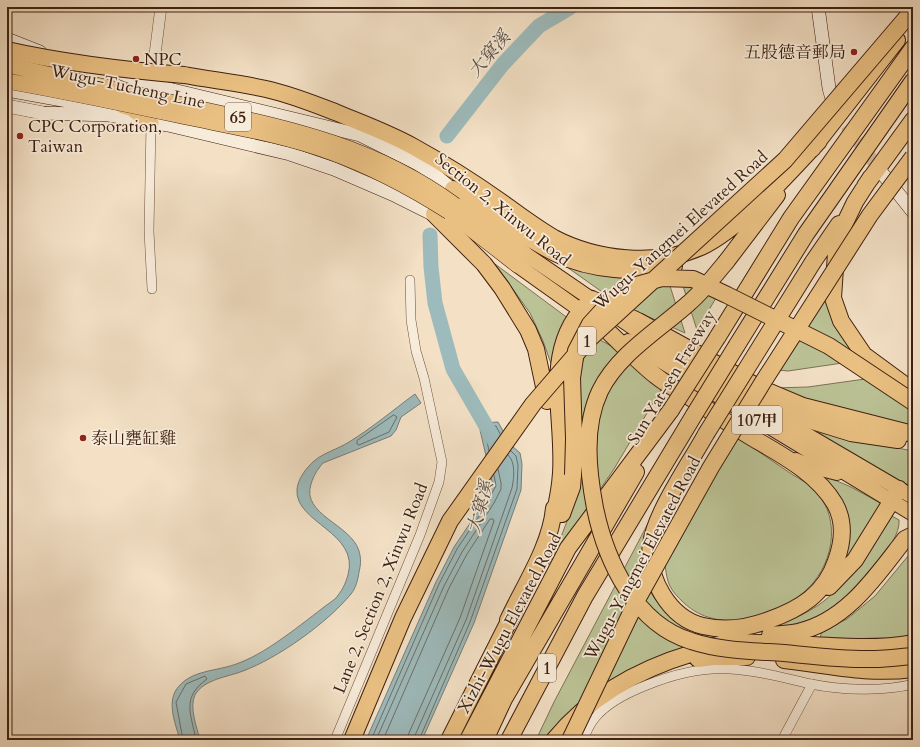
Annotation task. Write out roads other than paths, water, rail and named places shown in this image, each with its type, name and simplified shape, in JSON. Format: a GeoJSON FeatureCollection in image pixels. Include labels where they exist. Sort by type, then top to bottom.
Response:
{"type":"FeatureCollection","features":[{"type":"Feature","properties":{"kind":"highway","name":"Wugu-Yangmei Elevated Road"},"geometry":{"type":"LineString","coordinates":[[352,740],[403,618],[450,521],[533,404],[589,339],[785,160],[913,10]]}},
{"type":"Feature","properties":{"kind":"highway"},"geometry":{"type":"LineString","coordinates":[[912,670],[874,660],[858,658],[734,649],[697,643],[667,631],[650,617],[622,582],[606,545],[597,518],[592,492],[589,455],[592,419],[596,403],[601,390],[618,365],[690,302],[726,262],[913,20]]}},
{"type":"Feature","properties":{"kind":"highway","name":"Sun Yat-sen Freeway"},"geometry":{"type":"LineString","coordinates":[[485,740],[504,699],[671,410],[791,218],[913,48]]}},
{"type":"Feature","properties":{"kind":"highway"},"geometry":{"type":"LineString","coordinates":[[7,50],[49,60],[184,76],[266,89],[295,97],[365,124],[414,147],[459,174],[553,238],[597,255],[618,258],[646,258],[676,255],[701,247],[722,234],[745,215],[779,183],[819,141]]}},
{"type":"Feature","properties":{"kind":"highway","name":"Wugu-Tucheng Line"},"geometry":{"type":"LineString","coordinates":[[7,65],[299,131],[360,152],[413,177],[446,210]]}},
{"type":"Feature","properties":{"kind":"highway"},"geometry":{"type":"LineString","coordinates":[[7,71],[96,81]]}},
{"type":"Feature","properties":{"kind":"highway"},"geometry":{"type":"LineString","coordinates":[[7,71],[32,81],[132,109],[151,123]]}},
{"type":"Feature","properties":{"kind":"highway","name":"Wugu-Tucheng Line"},"geometry":{"type":"LineString","coordinates":[[7,81],[86,96],[289,140],[329,152],[374,170],[424,196],[520,259]]}},
{"type":"Feature","properties":{"kind":"highway","name":"1"},"geometry":{"type":"LineString","coordinates":[[509,740],[585,596],[694,415],[806,234],[913,81]]}},
{"type":"Feature","properties":{"kind":"highway"},"geometry":{"type":"LineString","coordinates":[[895,495],[855,560],[832,585],[810,600],[780,616],[753,626],[719,628],[701,625],[687,618],[669,604],[660,592],[651,566],[651,544],[659,517],[706,434],[813,262],[877,175],[913,120]]}},
{"type":"Feature","properties":{"kind":"highway"},"geometry":{"type":"LineString","coordinates":[[453,189],[530,239],[558,254],[594,266],[626,270],[656,269],[680,265],[707,255],[729,240],[749,221],[819,141]]}},
{"type":"Feature","properties":{"kind":"highway","name":"Wugu-Yangmei Elevated Road"},"geometry":{"type":"LineString","coordinates":[[570,740],[639,596],[711,467],[763,382],[870,215],[913,157]]}},
{"type":"Feature","properties":{"kind":"highway"},"geometry":{"type":"LineString","coordinates":[[877,175],[855,202],[841,231],[836,253],[833,298],[840,322],[864,355],[913,392]]}},
{"type":"Feature","properties":{"kind":"highway"},"geometry":{"type":"LineString","coordinates":[[446,210],[502,288],[528,330],[536,349],[554,433],[555,484],[553,518]]}},
{"type":"Feature","properties":{"kind":"highway"},"geometry":{"type":"LineString","coordinates":[[508,620],[531,583],[558,525],[572,487],[574,439],[571,409],[572,378],[576,351],[590,324],[611,301],[633,286],[662,278],[693,279],[830,346],[913,402]]}},
{"type":"Feature","properties":{"kind":"highway"},"geometry":{"type":"LineString","coordinates":[[450,740],[545,543],[553,518],[561,473],[558,408],[559,361],[567,333],[579,311],[592,299],[638,321],[758,387],[803,406],[913,434]]}},
{"type":"Feature","properties":{"kind":"highway"},"geometry":{"type":"LineString","coordinates":[[602,325],[656,376],[775,451],[819,483],[835,505],[842,524],[842,545],[836,564],[830,576],[810,600]]}},
{"type":"Feature","properties":{"kind":"highway"},"geometry":{"type":"LineString","coordinates":[[757,404],[851,432],[913,442]]}},
{"type":"Feature","properties":{"kind":"highway","name":"Xizhi-Wugu Elevated Road"},"geometry":{"type":"LineString","coordinates":[[468,740],[568,548],[671,410]]}},
{"type":"Feature","properties":{"kind":"highway"},"geometry":{"type":"LineString","coordinates":[[554,740],[575,718],[602,694],[656,665],[726,643],[799,632],[830,619],[854,602],[871,584],[905,539],[913,535]]}},
{"type":"Feature","properties":{"kind":"highway","name":"1"},"geometry":{"type":"LineString","coordinates":[[520,740],[585,596]]}},
{"type":"Feature","properties":{"kind":"highway"},"geometry":{"type":"LineString","coordinates":[[726,643],[786,643],[865,647],[913,642]]}},
{"type":"Feature","properties":{"kind":"highway"},"geometry":{"type":"LineString","coordinates":[[622,682],[693,659],[713,657],[776,659],[867,672],[912,670]]}},
{"type":"Feature","properties":{"kind":"main road"},"geometry":{"type":"LineString","coordinates":[[818,7],[829,88],[835,110]]}},
{"type":"Feature","properties":{"kind":"main road","name":"107甲"},"geometry":{"type":"LineString","coordinates":[[7,39],[49,56],[138,78],[152,85]]}},
{"type":"Feature","properties":{"kind":"main road","name":"107甲"},"geometry":{"type":"LineString","coordinates":[[7,60],[96,81],[152,85]]}},
{"type":"Feature","properties":{"kind":"main road","name":"Section 2, Xinwu Road"},"geometry":{"type":"LineString","coordinates":[[152,85],[282,115],[360,135],[418,164],[453,189],[520,259],[579,311],[853,477],[895,495],[913,497]]}},
{"type":"Feature","properties":{"kind":"main road","name":"107甲"},"geometry":{"type":"LineString","coordinates":[[7,90],[90,105],[109,115]]}},
{"type":"Feature","properties":{"kind":"main road","name":"107甲"},"geometry":{"type":"LineString","coordinates":[[7,106],[43,113],[109,115],[151,123]]}},
{"type":"Feature","properties":{"kind":"main road","name":"Section 2, Xinwu Road"},"geometry":{"type":"LineString","coordinates":[[151,123],[229,139],[290,154],[446,210],[520,259],[592,299],[632,327],[757,404],[895,495],[913,514]]}},
{"type":"Feature","properties":{"kind":"main road"},"geometry":{"type":"LineString","coordinates":[[877,175],[894,187],[913,212]]}},
{"type":"Feature","properties":{"kind":"main road"},"geometry":{"type":"LineString","coordinates":[[775,451],[809,466],[853,477]]}},
{"type":"Feature","properties":{"kind":"street"},"geometry":{"type":"LineString","coordinates":[[152,289],[148,231],[152,85],[151,74],[161,7]]}},
{"type":"Feature","properties":{"kind":"street"},"geometry":{"type":"LineString","coordinates":[[894,187],[913,163]]}},
{"type":"Feature","properties":{"kind":"street","name":"Lane 2, Section 2, Xinwu Road"},"geometry":{"type":"LineString","coordinates":[[335,740],[420,535],[439,482],[442,462],[424,378],[416,351],[411,320],[410,280]]}},
{"type":"Feature","properties":{"kind":"street"},"geometry":{"type":"LineString","coordinates":[[583,740],[594,719],[608,706],[642,687],[686,672],[730,669],[787,678],[812,684],[854,689],[903,687],[912,670]]}},
{"type":"Feature","properties":{"kind":"street"},"geometry":{"type":"LineString","coordinates":[[782,740],[812,684]]}},
{"type":"Feature","properties":{"kind":"water"},"geometry":{"type":"Polygon","coordinates":[[[415,394],[421,403],[401,417],[396,430],[391,436],[323,463],[313,478],[311,484],[310,495],[313,504],[320,512],[347,534],[359,551],[360,566],[353,592],[316,628],[286,649],[257,665],[204,685],[195,695],[193,700],[194,718],[200,740],[180,740],[173,715],[172,702],[176,690],[182,683],[196,675],[231,666],[264,651],[335,599],[340,593],[348,575],[349,560],[345,548],[336,538],[305,511],[299,501],[297,489],[299,481],[305,470],[318,458],[358,437],[415,394]]]}},
{"type":"Feature","properties":{"kind":"water"},"geometry":{"type":"Polygon","coordinates":[[[498,422],[511,445],[520,453],[522,464],[521,490],[474,623],[422,740],[366,740],[436,582],[454,547],[487,498],[489,488],[493,486],[480,430],[484,423],[498,422]]]}},
{"type":"Feature","properties":{"kind":"waterway","name":"大窠溪"},"geometry":{"type":"LineString","coordinates":[[447,136],[503,64],[539,26],[571,7]]}},
{"type":"Feature","properties":{"kind":"waterway","name":"大窠溪"},"geometry":{"type":"LineString","coordinates":[[430,235],[431,267],[435,303],[453,369],[494,440]]}},
{"type":"Feature","properties":{"kind":"tunnel"},"geometry":{"type":"LineString","coordinates":[[835,110],[882,173]]}},
{"type":"Feature","properties":{"kind":"place","name":"五股德音郵局"},"geometry":{"type":"Point","coordinates":[854,52]}},
{"type":"Feature","properties":{"kind":"place","name":"NPC"},"geometry":{"type":"Point","coordinates":[136,59]}},
{"type":"Feature","properties":{"kind":"place","name":"CPC Corporation, Taiwan"},"geometry":{"type":"Point","coordinates":[20,136]}},
{"type":"Feature","properties":{"kind":"place","name":"泰山甕缸雞"},"geometry":{"type":"Point","coordinates":[83,438]}}]}
